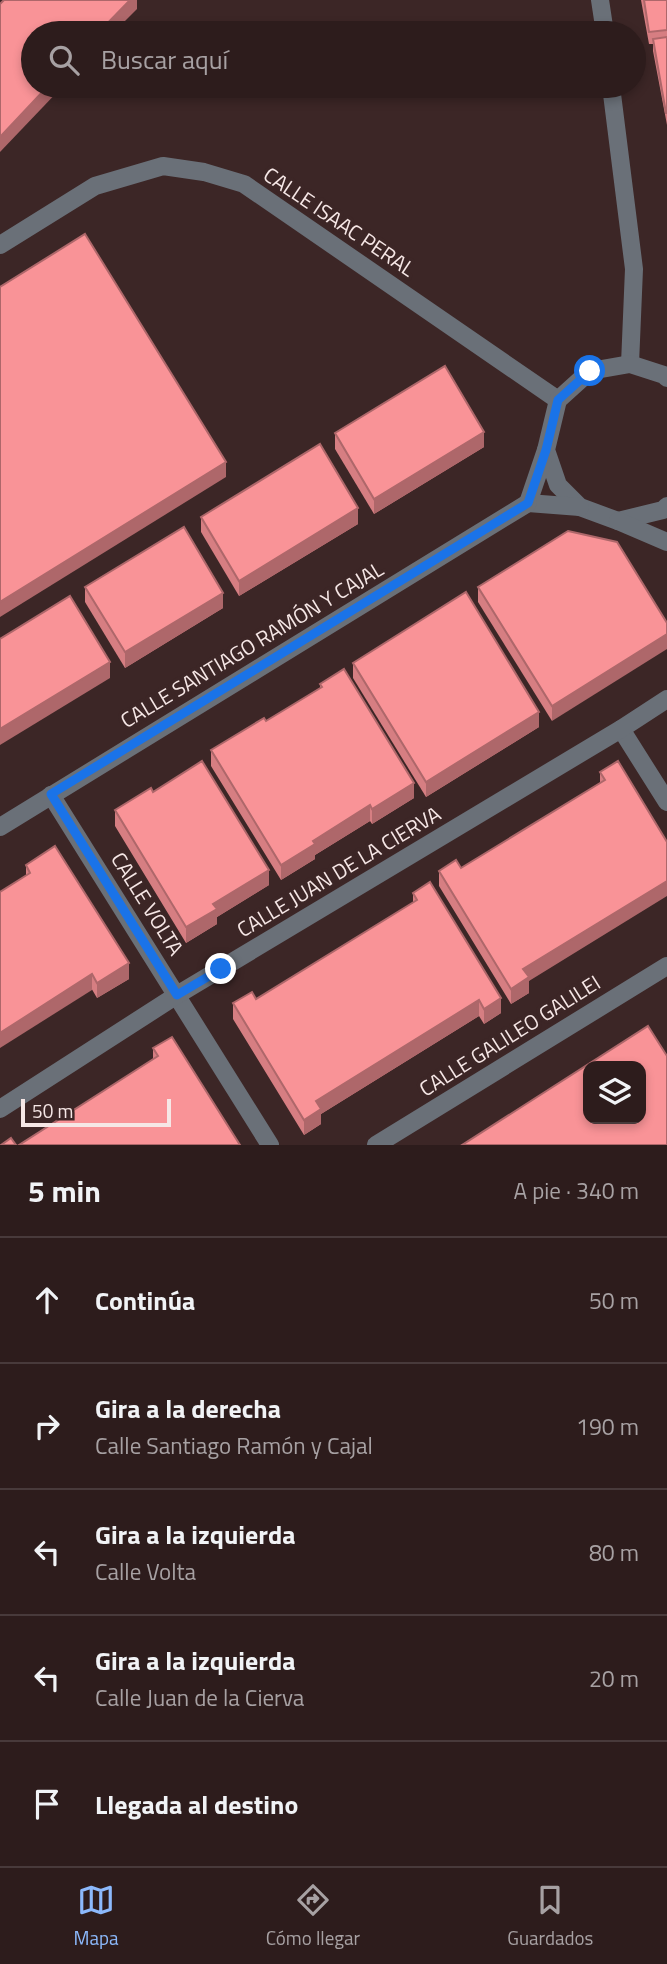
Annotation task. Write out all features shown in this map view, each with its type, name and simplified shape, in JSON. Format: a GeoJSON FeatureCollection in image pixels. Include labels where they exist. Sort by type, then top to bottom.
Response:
{"type":"FeatureCollection","features":[{"type":"Feature","properties":{"kind":"street"},"geometry":{"type":"LineString","coordinates":[[600,0],[603,21]]}},
{"type":"Feature","properties":{"kind":"street"},"geometry":{"type":"LineString","coordinates":[[613,98],[634,269],[630,364]]}},
{"type":"Feature","properties":{"kind":"street","name":"CALLE ISAAC PERAL"},"geometry":{"type":"LineString","coordinates":[[0,246],[95,186],[163,166],[204,172],[244,184],[558,400]]}},
{"type":"Feature","properties":{"kind":"street"},"geometry":{"type":"LineString","coordinates":[[667,378],[630,364],[590,371],[558,400],[546,450],[528,503],[580,507],[667,542]]}},
{"type":"Feature","properties":{"kind":"street"},"geometry":{"type":"LineString","coordinates":[[546,450],[558,485],[580,507]]}},
{"type":"Feature","properties":{"kind":"street","name":"CALLE SANTIAGO RAMÓN Y CAJAL"},"geometry":{"type":"LineString","coordinates":[[0,827],[528,503]]}},
{"type":"Feature","properties":{"kind":"street"},"geometry":{"type":"LineString","coordinates":[[618,521],[663,510],[667,506]]}},
{"type":"Feature","properties":{"kind":"street","name":"CALLE JUAN DE LA CIERVA"},"geometry":{"type":"LineString","coordinates":[[0,1109],[177,995],[667,699]]}},
{"type":"Feature","properties":{"kind":"street"},"geometry":{"type":"LineString","coordinates":[[621,729],[667,802]]}},
{"type":"Feature","properties":{"kind":"street","name":"CALLE VOLTA"},"geometry":{"type":"LineString","coordinates":[[51,794],[270,1145]]}},
{"type":"Feature","properties":{"kind":"street","name":"CALLE GALILEO GALILEI"},"geometry":{"type":"LineString","coordinates":[[376,1145],[667,966]]}},
{"type":"Feature","properties":{"kind":"building"},"geometry":{"type":"Polygon","coordinates":[[[4,0],[130,0],[110,21],[21,21],[21,98],[37,98],[0,137],[0,4],[4,0]]]}},
{"type":"Feature","properties":{"kind":"building"},"geometry":{"type":"Polygon","coordinates":[[[644,0],[667,0],[667,30],[649,32],[644,0]]]}},
{"type":"Feature","properties":{"kind":"building"},"geometry":{"type":"Polygon","coordinates":[[[667,37],[667,113],[666,113],[653,39],[667,37]]]}},
{"type":"Feature","properties":{"kind":"building"},"geometry":{"type":"Polygon","coordinates":[[[85,234],[226,462],[0,602],[0,287],[85,234]]]}},
{"type":"Feature","properties":{"kind":"building"},"geometry":{"type":"Polygon","coordinates":[[[445,366],[484,432],[374,499],[335,433],[445,366]]]}},
{"type":"Feature","properties":{"kind":"building"},"geometry":{"type":"Polygon","coordinates":[[[320,444],[358,508],[239,581],[201,517],[320,444]]]}},
{"type":"Feature","properties":{"kind":"building"},"geometry":{"type":"Polygon","coordinates":[[[184,527],[223,593],[125,652],[85,587],[184,527]]]}},
{"type":"Feature","properties":{"kind":"building"},"geometry":{"type":"Polygon","coordinates":[[[568,531],[617,542],[667,623],[667,634],[552,706],[478,587],[568,531]]]}},
{"type":"Feature","properties":{"kind":"building"},"geometry":{"type":"Polygon","coordinates":[[[466,592],[539,712],[426,782],[353,663],[466,592]]]}},
{"type":"Feature","properties":{"kind":"building"},"geometry":{"type":"Polygon","coordinates":[[[70,596],[110,662],[0,729],[0,639],[70,596]]]}},
{"type":"Feature","properties":{"kind":"building"},"geometry":{"type":"Polygon","coordinates":[[[344,669],[414,783],[372,809],[370,805],[281,865],[211,750],[322,687],[320,684],[344,669]]]}},
{"type":"Feature","properties":{"kind":"building"},"geometry":{"type":"Polygon","coordinates":[[[202,761],[269,870],[213,904],[217,909],[186,927],[115,810],[151,788],[153,792],[202,761]]]}},
{"type":"Feature","properties":{"kind":"building"},"geometry":{"type":"Polygon","coordinates":[[[618,761],[667,842],[667,881],[523,969],[529,977],[511,989],[439,871],[456,860],[461,868],[605,780],[600,772],[618,761]]]}},
{"type":"Feature","properties":{"kind":"building"},"geometry":{"type":"Polygon","coordinates":[[[55,846],[129,963],[97,983],[92,974],[0,1033],[0,892],[30,873],[26,865],[55,846]]]}},
{"type":"Feature","properties":{"kind":"building"},"geometry":{"type":"Polygon","coordinates":[[[430,882],[501,998],[484,1009],[479,1000],[316,1101],[321,1109],[304,1120],[233,1003],[252,992],[256,999],[417,900],[413,893],[430,882]]]}},
{"type":"Feature","properties":{"kind":"building"},"geometry":{"type":"Polygon","coordinates":[[[648,1026],[667,1056],[667,1145],[462,1145],[583,1068],[583,1124],[646,1124],[646,1061],[593,1061],[648,1026]]]}},
{"type":"Feature","properties":{"kind":"building"},"geometry":{"type":"Polygon","coordinates":[[[172,1037],[240,1145],[19,1145],[158,1056],[153,1048],[172,1037]]]}},
{"type":"Feature","properties":{"kind":"building"},"geometry":{"type":"Polygon","coordinates":[[[11,1138],[16,1145],[1,1145],[11,1138]]]}},
{"type":"Feature","properties":{"kind":"route"},"geometry":{"type":"LineString","coordinates":[[221,969],[177,995],[51,794],[528,503],[546,450],[558,400],[590,371]]}}]}
